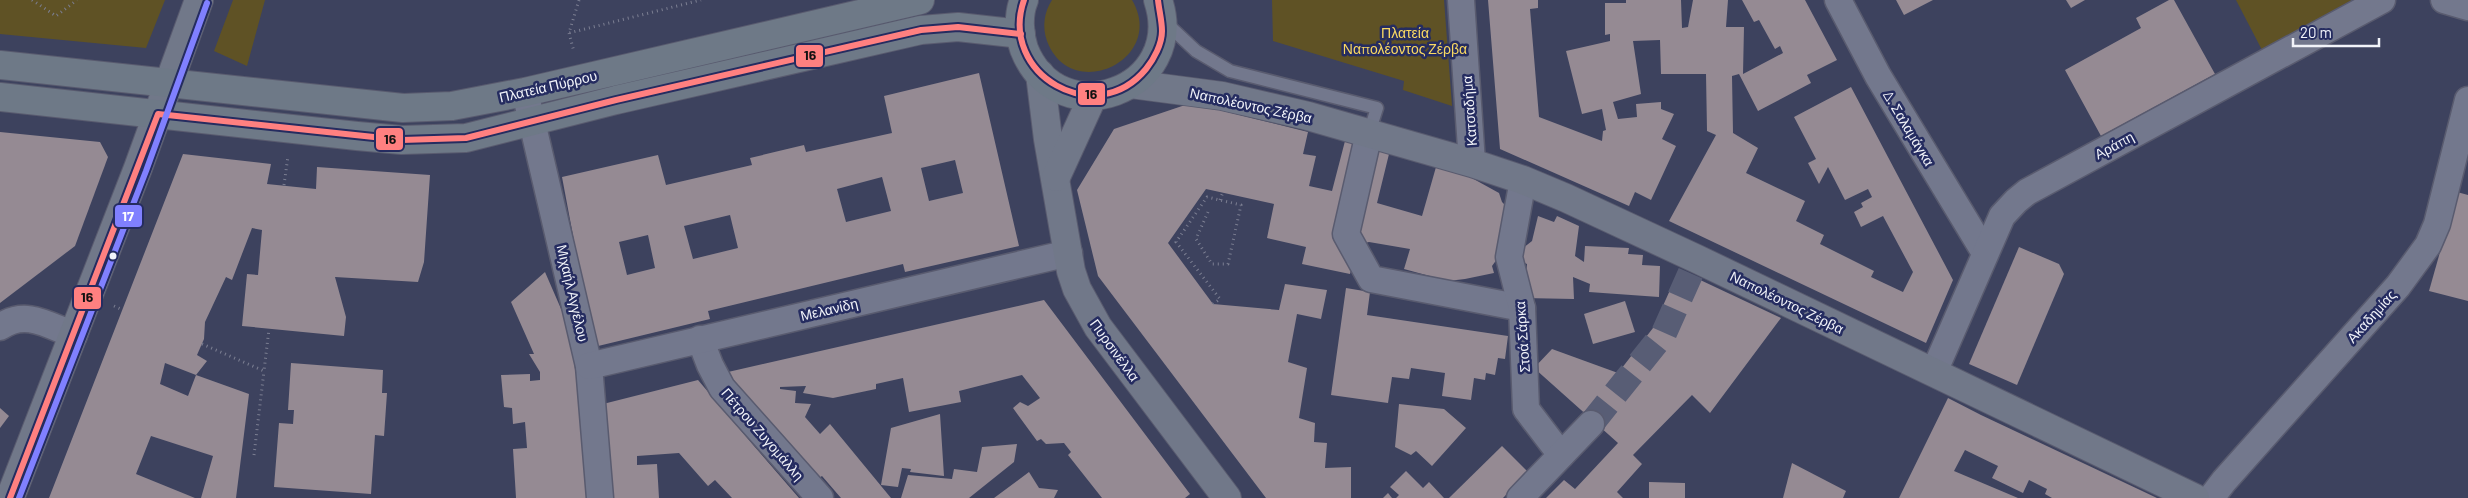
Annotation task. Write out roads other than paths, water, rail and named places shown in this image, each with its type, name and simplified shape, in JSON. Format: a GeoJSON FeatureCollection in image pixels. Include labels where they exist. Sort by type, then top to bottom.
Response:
{"type":"FeatureCollection","features":[{"type":"Feature","properties":{"kind":"main road"},"geometry":{"type":"LineString","coordinates":[[10,498],[158,114],[199,0]]}},
{"type":"Feature","properties":{"kind":"main road","name":"Πλατεία Πύρρου"},"geometry":{"type":"LineString","coordinates":[[0,65],[403,108],[452,106],[526,92],[920,0]]}},
{"type":"Feature","properties":{"kind":"main road"},"geometry":{"type":"LineString","coordinates":[[1024,0],[1020,23],[1028,58],[1040,74],[1064,91],[1093,96],[1113,93],[1131,84],[1152,63],[1162,34],[1160,10]]}},
{"type":"Feature","properties":{"kind":"main road"},"geometry":{"type":"LineString","coordinates":[[0,97],[402,140],[466,138],[616,100],[921,30],[958,26],[1021,34]]}},
{"type":"Feature","properties":{"kind":"main road","name":"Πυρσινέλλα"},"geometry":{"type":"LineString","coordinates":[[1040,74],[1048,139],[1075,284],[1087,312],[1131,373],[1227,498]]}},
{"type":"Feature","properties":{"kind":"main road","name":"Ναπολέοντος Ζέρβα"},"geometry":{"type":"LineString","coordinates":[[1131,84],[1222,96],[1369,133],[1523,180],[1697,259],[2195,498]]}},
{"type":"Feature","properties":{"kind":"main road"},"geometry":{"type":"LineString","coordinates":[[1056,177],[1093,96]]}},
{"type":"Feature","properties":{"kind":"street","name":"Κατσαδήμα"},"geometry":{"type":"LineString","coordinates":[[1461,0],[1472,163]]}},
{"type":"Feature","properties":{"kind":"street","name":"Δ. Σαλαμάγκα"},"geometry":{"type":"LineString","coordinates":[[1838,0],[1878,76],[1985,253]]}},
{"type":"Feature","properties":{"kind":"street","name":"Αράπη"},"geometry":{"type":"LineString","coordinates":[[1934,372],[2002,216],[2016,200],[2027,192],[2382,0]]}},
{"type":"Feature","properties":{"kind":"street"},"geometry":{"type":"LineString","coordinates":[[2444,0],[2468,7]]}},
{"type":"Feature","properties":{"kind":"street","name":"Μιχαήλ Αγγέλου"},"geometry":{"type":"LineString","coordinates":[[526,92],[589,366],[600,498]]}},
{"type":"Feature","properties":{"kind":"street","name":"Ακαδημίας"},"geometry":{"type":"LineString","coordinates":[[2211,498],[2398,286],[2428,245],[2437,224],[2468,100]]}},
{"type":"Feature","properties":{"kind":"street"},"geometry":{"type":"LineString","coordinates":[[1369,133],[1346,234],[1371,279],[1522,308]]}},
{"type":"Feature","properties":{"kind":"street","name":"Στοά Σάρκα"},"geometry":{"type":"LineString","coordinates":[[1523,180],[1509,256],[1522,308],[1526,409],[1561,455]]}},
{"type":"Feature","properties":{"kind":"street","name":"Μελανίδη"},"geometry":{"type":"LineString","coordinates":[[589,366],[1069,253]]}},
{"type":"Feature","properties":{"kind":"street"},"geometry":{"type":"LineString","coordinates":[[0,327],[10,319],[31,319],[74,335]]}},
{"type":"Feature","properties":{"kind":"street","name":"Πέτρου Ζυγομάλλη"},"geometry":{"type":"LineString","coordinates":[[700,339],[710,365],[722,388],[820,498]]}},
{"type":"Feature","properties":{"kind":"street"},"geometry":{"type":"LineString","coordinates":[[1520,498],[1591,424]]}},
{"type":"Feature","properties":{"kind":"lane"},"geometry":{"type":"LineString","coordinates":[[1160,10],[1196,51],[1230,71],[1377,108],[1369,133]]}},
{"type":"Feature","properties":{"kind":"tunnel"},"geometry":{"type":"LineString","coordinates":[[1591,424],[1664,333],[1697,259]]}},
{"type":"Feature","properties":{"kind":"park label","name":"Πλατεία Ναπολέοντος Ζέρβα"},"geometry":{"type":"Point","coordinates":[1405,40]}}]}
